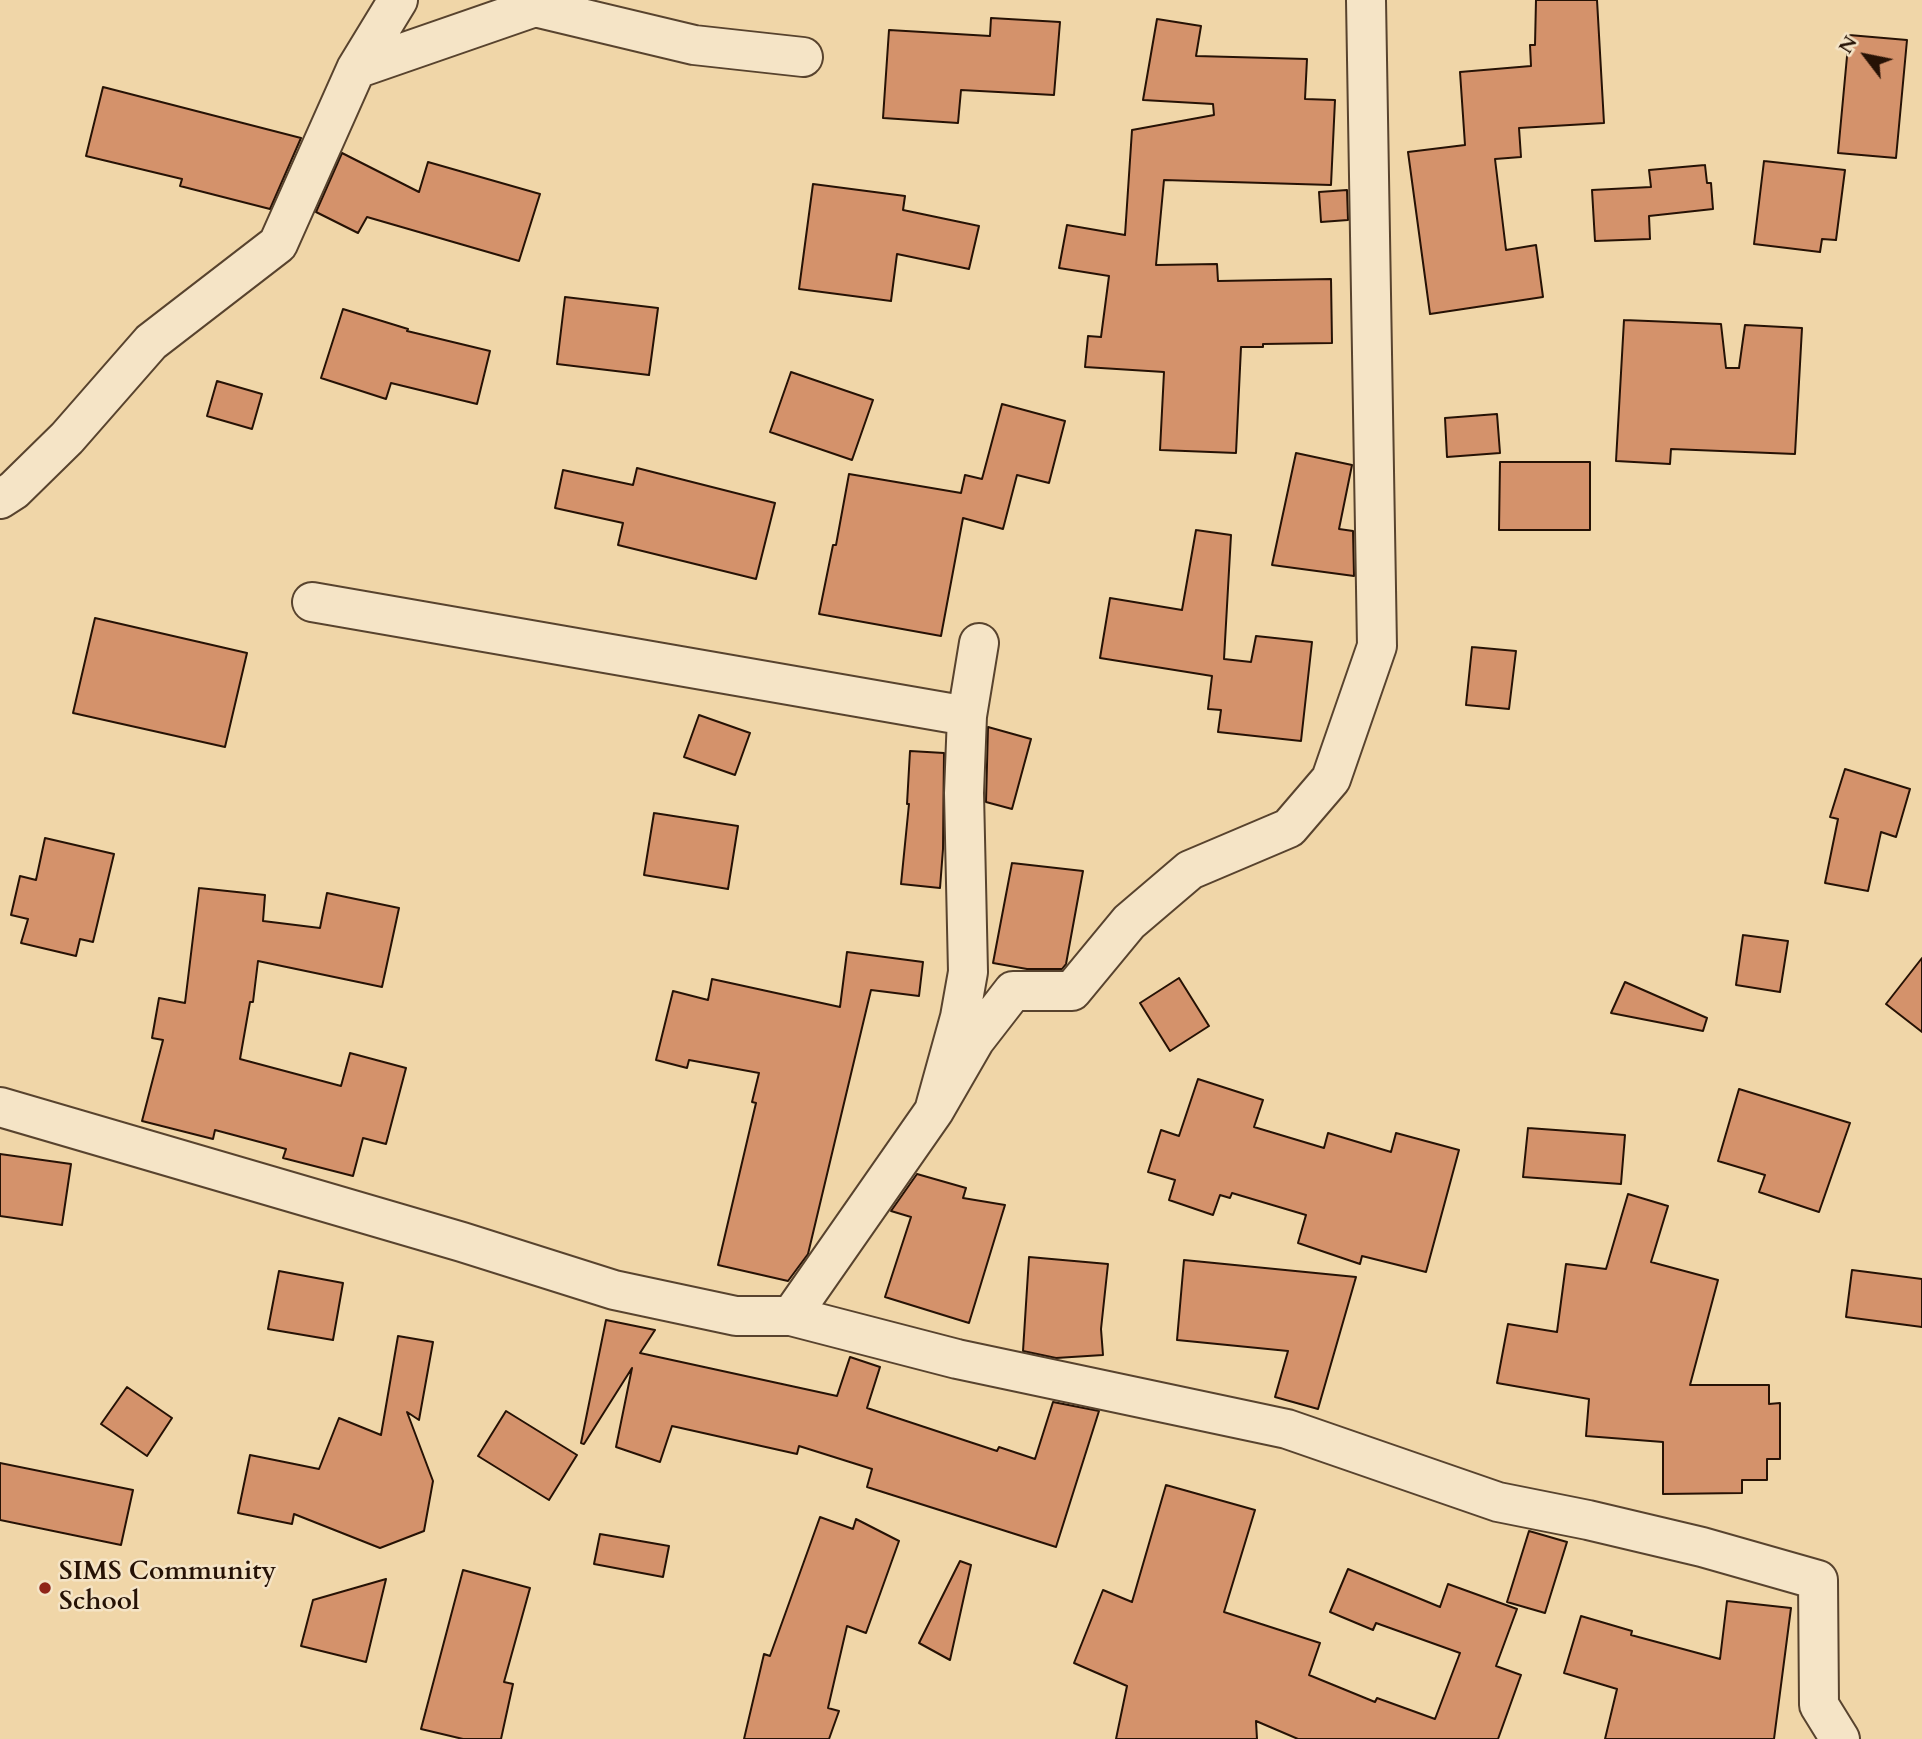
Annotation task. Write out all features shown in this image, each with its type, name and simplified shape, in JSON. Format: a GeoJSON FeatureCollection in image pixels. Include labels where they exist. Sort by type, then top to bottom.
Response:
{"type":"FeatureCollection","features":[{"type":"Feature","properties":{"kind":"street"},"geometry":{"type":"LineString","coordinates":[[0,499],[14,491],[67,438],[151,342],[278,244],[356,69],[398,0]]}},
{"type":"Feature","properties":{"kind":"street"},"geometry":{"type":"LineString","coordinates":[[791,1316],[934,1111],[975,1040],[1013,991],[1072,991],[1129,922],[1190,870],[1289,828],[1331,779],[1377,646],[1366,0]]}},
{"type":"Feature","properties":{"kind":"street"},"geometry":{"type":"LineString","coordinates":[[356,69],[534,7],[694,45],[803,57]]}},
{"type":"Feature","properties":{"kind":"street"},"geometry":{"type":"LineString","coordinates":[[312,601],[967,716]]}},
{"type":"Feature","properties":{"kind":"street"},"geometry":{"type":"LineString","coordinates":[[934,1111],[960,1017],[968,972],[964,793],[967,716],[979,643]]}},
{"type":"Feature","properties":{"kind":"street"},"geometry":{"type":"LineString","coordinates":[[0,1107],[463,1242],[614,1290],[736,1316],[791,1316],[957,1359],[1287,1429],[1498,1502],[1702,1547],[1818,1580],[1819,1705],[1840,1739]]}},
{"type":"Feature","properties":{"kind":"building"},"geometry":{"type":"Polygon","coordinates":[[[1536,0],[1597,0],[1604,123],[1519,128],[1521,157],[1495,159],[1506,250],[1536,245],[1543,297],[1430,314],[1408,152],[1465,145],[1460,72],[1531,66],[1530,45],[1535,45],[1536,0]]]}},
{"type":"Feature","properties":{"kind":"building"},"geometry":{"type":"Polygon","coordinates":[[[991,18],[1060,22],[1054,95],[961,90],[958,123],[883,118],[889,30],[990,36],[991,18]]]}},
{"type":"Feature","properties":{"kind":"building"},"geometry":{"type":"Polygon","coordinates":[[[1157,19],[1201,26],[1196,56],[1307,59],[1305,99],[1335,100],[1331,185],[1164,180],[1156,265],[1217,264],[1218,281],[1331,279],[1332,343],[1241,347],[1236,453],[1160,450],[1164,372],[1085,367],[1088,336],[1101,337],[1109,276],[1059,268],[1067,225],[1125,235],[1132,130],[1214,115],[1213,104],[1143,100],[1157,19]]]}},
{"type":"Feature","properties":{"kind":"building"},"geometry":{"type":"Polygon","coordinates":[[[1849,35],[1907,40],[1896,158],[1838,153],[1849,35]]]}},
{"type":"Feature","properties":{"kind":"building"},"geometry":{"type":"Polygon","coordinates":[[[103,87],[301,138],[270,209],[180,186],[182,179],[86,156],[103,87]]]}},
{"type":"Feature","properties":{"kind":"building"},"geometry":{"type":"Polygon","coordinates":[[[342,153],[419,192],[428,162],[540,194],[519,261],[367,217],[358,233],[316,212],[342,153]]]}},
{"type":"Feature","properties":{"kind":"building"},"geometry":{"type":"Polygon","coordinates":[[[1764,161],[1845,170],[1836,240],[1822,239],[1820,252],[1754,244],[1764,161]]]}},
{"type":"Feature","properties":{"kind":"building"},"geometry":{"type":"Polygon","coordinates":[[[1705,165],[1707,183],[1711,183],[1713,209],[1649,216],[1650,239],[1595,241],[1592,190],[1651,187],[1649,170],[1705,165]]]}},
{"type":"Feature","properties":{"kind":"building"},"geometry":{"type":"Polygon","coordinates":[[[813,184],[905,196],[903,210],[979,226],[969,269],[897,254],[891,301],[799,289],[813,184]]]}},
{"type":"Feature","properties":{"kind":"building"},"geometry":{"type":"Polygon","coordinates":[[[1347,190],[1348,220],[1321,222],[1319,192],[1347,190]]]}},
{"type":"Feature","properties":{"kind":"building"},"geometry":{"type":"Polygon","coordinates":[[[565,297],[658,308],[649,375],[557,364],[565,297]]]}},
{"type":"Feature","properties":{"kind":"building"},"geometry":{"type":"Polygon","coordinates":[[[343,309],[408,329],[407,331],[490,351],[477,404],[391,383],[386,399],[321,378],[343,309]]]}},
{"type":"Feature","properties":{"kind":"building"},"geometry":{"type":"Polygon","coordinates":[[[1624,320],[1721,324],[1726,368],[1739,368],[1745,325],[1802,328],[1795,454],[1671,449],[1670,464],[1616,461],[1624,320]]]}},
{"type":"Feature","properties":{"kind":"building"},"geometry":{"type":"Polygon","coordinates":[[[791,372],[873,400],[852,460],[770,432],[791,372]]]}},
{"type":"Feature","properties":{"kind":"building"},"geometry":{"type":"Polygon","coordinates":[[[217,381],[262,394],[252,429],[207,416],[217,381]]]}},
{"type":"Feature","properties":{"kind":"building"},"geometry":{"type":"Polygon","coordinates":[[[1002,404],[1065,421],[1049,483],[1017,475],[1003,529],[963,518],[941,636],[819,614],[833,545],[836,545],[849,474],[961,493],[965,475],[982,479],[1002,404]]]}},
{"type":"Feature","properties":{"kind":"building"},"geometry":{"type":"Polygon","coordinates":[[[1497,414],[1500,453],[1447,457],[1445,418],[1497,414]]]}},
{"type":"Feature","properties":{"kind":"building"},"geometry":{"type":"Polygon","coordinates":[[[1296,453],[1352,465],[1339,529],[1353,531],[1354,576],[1272,565],[1296,453]]]}},
{"type":"Feature","properties":{"kind":"building"},"geometry":{"type":"Polygon","coordinates":[[[1500,462],[1590,462],[1590,530],[1499,530],[1500,462]]]}},
{"type":"Feature","properties":{"kind":"building"},"geometry":{"type":"Polygon","coordinates":[[[637,468],[775,503],[756,579],[618,545],[623,523],[555,508],[563,470],[633,485],[637,468]]]}},
{"type":"Feature","properties":{"kind":"building"},"geometry":{"type":"Polygon","coordinates":[[[1196,530],[1231,535],[1224,659],[1251,662],[1256,636],[1312,642],[1301,741],[1218,732],[1221,710],[1208,709],[1212,676],[1100,658],[1110,598],[1182,610],[1196,530]]]}},
{"type":"Feature","properties":{"kind":"building"},"geometry":{"type":"Polygon","coordinates":[[[95,618],[247,653],[225,747],[73,713],[95,618]]]}},
{"type":"Feature","properties":{"kind":"building"},"geometry":{"type":"Polygon","coordinates":[[[1472,647],[1516,651],[1509,709],[1466,705],[1472,647]]]}},
{"type":"Feature","properties":{"kind":"building"},"geometry":{"type":"Polygon","coordinates":[[[699,715],[750,733],[735,775],[684,757],[699,715]]]}},
{"type":"Feature","properties":{"kind":"building"},"geometry":{"type":"Polygon","coordinates":[[[988,727],[1031,739],[1012,809],[986,802],[988,727]]]}},
{"type":"Feature","properties":{"kind":"building"},"geometry":{"type":"Polygon","coordinates":[[[910,751],[944,753],[940,888],[901,884],[909,804],[910,751]]]}},
{"type":"Feature","properties":{"kind":"building"},"geometry":{"type":"Polygon","coordinates":[[[1845,769],[1910,789],[1896,837],[1881,832],[1868,891],[1825,883],[1838,819],[1830,817],[1845,769]]]}},
{"type":"Feature","properties":{"kind":"building"},"geometry":{"type":"Polygon","coordinates":[[[654,813],[738,826],[728,889],[644,875],[654,813]]]}},
{"type":"Feature","properties":{"kind":"building"},"geometry":{"type":"Polygon","coordinates":[[[45,838],[114,854],[93,942],[80,939],[76,956],[21,943],[28,919],[11,915],[20,876],[36,880],[45,838]]]}},
{"type":"Feature","properties":{"kind":"building"},"geometry":{"type":"Polygon","coordinates":[[[1012,863],[1083,871],[1066,964],[1062,969],[1027,969],[993,963],[1012,863]]]}},
{"type":"Feature","properties":{"kind":"building"},"geometry":{"type":"Polygon","coordinates":[[[199,888],[265,895],[263,921],[320,928],[327,893],[399,908],[382,987],[258,961],[253,1002],[250,1002],[240,1059],[341,1086],[350,1053],[406,1068],[386,1144],[363,1138],[353,1176],[283,1158],[286,1149],[215,1130],[213,1139],[142,1121],[163,1040],[152,1038],[159,998],[185,1003],[199,888]]]}},
{"type":"Feature","properties":{"kind":"building"},"geometry":{"type":"Polygon","coordinates":[[[1743,935],[1788,941],[1780,992],[1736,985],[1743,935]]]}},
{"type":"Feature","properties":{"kind":"building"},"geometry":{"type":"Polygon","coordinates":[[[847,952],[923,962],[919,996],[871,990],[808,1254],[788,1281],[718,1265],[756,1103],[752,1102],[759,1073],[689,1060],[687,1068],[656,1060],[673,991],[708,1000],[712,979],[840,1007],[847,952]]]}},
{"type":"Feature","properties":{"kind":"building"},"geometry":{"type":"Polygon","coordinates":[[[1922,958],[1922,1032],[1886,1004],[1922,958]]]}},
{"type":"Feature","properties":{"kind":"building"},"geometry":{"type":"Polygon","coordinates":[[[1179,978],[1209,1026],[1170,1051],[1140,1003],[1179,978]]]}},
{"type":"Feature","properties":{"kind":"building"},"geometry":{"type":"Polygon","coordinates":[[[1625,982],[1707,1018],[1703,1031],[1611,1013],[1625,982]]]}},
{"type":"Feature","properties":{"kind":"building"},"geometry":{"type":"Polygon","coordinates":[[[1198,1079],[1263,1100],[1254,1127],[1324,1148],[1328,1133],[1391,1152],[1396,1133],[1459,1150],[1426,1272],[1362,1256],[1360,1264],[1298,1243],[1306,1215],[1232,1193],[1230,1198],[1220,1195],[1213,1215],[1169,1200],[1175,1180],[1148,1172],[1161,1130],[1179,1136],[1198,1079]]]}},
{"type":"Feature","properties":{"kind":"building"},"geometry":{"type":"Polygon","coordinates":[[[1739,1089],[1850,1123],[1819,1212],[1759,1192],[1765,1175],[1718,1161],[1739,1089]]]}},
{"type":"Feature","properties":{"kind":"building"},"geometry":{"type":"Polygon","coordinates":[[[1528,1128],[1625,1135],[1621,1184],[1523,1177],[1528,1128]]]}},
{"type":"Feature","properties":{"kind":"building"},"geometry":{"type":"Polygon","coordinates":[[[0,1154],[71,1164],[62,1225],[0,1216],[0,1154]]]}},
{"type":"Feature","properties":{"kind":"building"},"geometry":{"type":"Polygon","coordinates":[[[917,1174],[966,1188],[963,1198],[1005,1205],[969,1323],[885,1297],[911,1217],[891,1211],[917,1174]]]}},
{"type":"Feature","properties":{"kind":"building"},"geometry":{"type":"Polygon","coordinates":[[[1628,1194],[1668,1206],[1651,1262],[1718,1280],[1690,1385],[1769,1385],[1769,1404],[1780,1403],[1780,1459],[1767,1459],[1767,1480],[1742,1480],[1742,1493],[1663,1494],[1663,1442],[1586,1436],[1589,1399],[1497,1383],[1508,1324],[1557,1332],[1566,1264],[1606,1269],[1628,1194]]]}},
{"type":"Feature","properties":{"kind":"building"},"geometry":{"type":"Polygon","coordinates":[[[1029,1257],[1108,1264],[1101,1329],[1103,1355],[1056,1358],[1023,1351],[1029,1257]]]}},
{"type":"Feature","properties":{"kind":"building"},"geometry":{"type":"Polygon","coordinates":[[[1184,1260],[1356,1277],[1318,1409],[1275,1397],[1288,1351],[1177,1340],[1184,1260]]]}},
{"type":"Feature","properties":{"kind":"building"},"geometry":{"type":"Polygon","coordinates":[[[1852,1270],[1922,1279],[1922,1327],[1846,1317],[1852,1270]]]}},
{"type":"Feature","properties":{"kind":"building"},"geometry":{"type":"Polygon","coordinates":[[[279,1271],[343,1283],[333,1340],[268,1329],[279,1271]]]}},
{"type":"Feature","properties":{"kind":"building"},"geometry":{"type":"Polygon","coordinates":[[[606,1320],[655,1330],[640,1353],[837,1396],[850,1357],[880,1367],[867,1408],[997,1451],[999,1447],[1035,1459],[1053,1402],[1099,1411],[1056,1547],[867,1487],[872,1469],[799,1446],[797,1454],[672,1426],[660,1462],[616,1447],[632,1368],[584,1444],[581,1443],[606,1320]]]}},
{"type":"Feature","properties":{"kind":"building"},"geometry":{"type":"Polygon","coordinates":[[[398,1336],[433,1342],[419,1420],[407,1412],[433,1481],[424,1531],[380,1548],[294,1514],[292,1524],[238,1513],[250,1455],[319,1469],[339,1418],[381,1435],[398,1336]]]}},
{"type":"Feature","properties":{"kind":"building"},"geometry":{"type":"Polygon","coordinates":[[[127,1387],[172,1418],[147,1456],[101,1424],[127,1387]]]}},
{"type":"Feature","properties":{"kind":"building"},"geometry":{"type":"Polygon","coordinates":[[[506,1411],[577,1455],[549,1500],[478,1456],[506,1411]]]}},
{"type":"Feature","properties":{"kind":"building"},"geometry":{"type":"Polygon","coordinates":[[[0,1463],[133,1490],[121,1545],[0,1520],[0,1463]]]}},
{"type":"Feature","properties":{"kind":"building"},"geometry":{"type":"Polygon","coordinates":[[[1166,1485],[1255,1510],[1224,1612],[1320,1643],[1309,1675],[1375,1702],[1377,1698],[1435,1719],[1460,1653],[1376,1623],[1373,1630],[1330,1612],[1348,1569],[1440,1607],[1448,1584],[1517,1609],[1496,1666],[1521,1675],[1498,1739],[1298,1739],[1256,1721],[1257,1739],[1116,1739],[1127,1686],[1074,1663],[1103,1590],[1132,1602],[1166,1485]]]}},
{"type":"Feature","properties":{"kind":"building"},"geometry":{"type":"Polygon","coordinates":[[[820,1517],[853,1529],[856,1519],[899,1541],[866,1633],[847,1626],[828,1708],[839,1711],[829,1739],[744,1739],[764,1654],[770,1656],[820,1517]]]}},
{"type":"Feature","properties":{"kind":"building"},"geometry":{"type":"Polygon","coordinates":[[[1529,1531],[1567,1542],[1545,1613],[1507,1602],[1529,1531]]]}},
{"type":"Feature","properties":{"kind":"building"},"geometry":{"type":"Polygon","coordinates":[[[600,1534],[669,1546],[663,1577],[594,1564],[600,1534]]]}},
{"type":"Feature","properties":{"kind":"building"},"geometry":{"type":"Polygon","coordinates":[[[960,1561],[971,1565],[950,1660],[919,1643],[960,1561]]]}},
{"type":"Feature","properties":{"kind":"building"},"geometry":{"type":"Polygon","coordinates":[[[463,1570],[530,1588],[504,1682],[513,1684],[501,1739],[463,1739],[421,1729],[463,1570]]]}},
{"type":"Feature","properties":{"kind":"building"},"geometry":{"type":"Polygon","coordinates":[[[386,1579],[366,1662],[301,1646],[313,1600],[386,1579]]]}},
{"type":"Feature","properties":{"kind":"building"},"geometry":{"type":"Polygon","coordinates":[[[1727,1601],[1791,1608],[1774,1739],[1605,1739],[1617,1689],[1564,1673],[1581,1616],[1632,1631],[1631,1635],[1720,1659],[1727,1601]]]}},
{"type":"Feature","properties":{"kind":"place","name":"SIMS Community School"},"geometry":{"type":"Point","coordinates":[45,1588]}}]}
